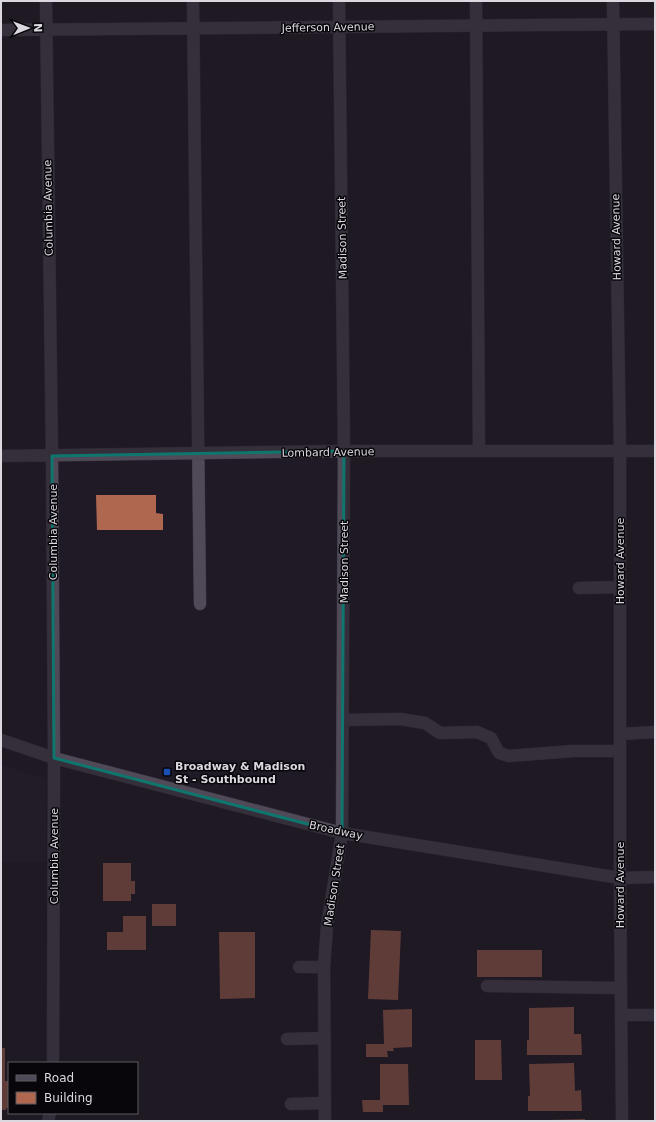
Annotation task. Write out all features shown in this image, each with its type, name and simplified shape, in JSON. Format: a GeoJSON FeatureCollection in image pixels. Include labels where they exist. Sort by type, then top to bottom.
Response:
{"type":"FeatureCollection","features":[{"type":"Feature","properties":{"kind":"street","name":"Columbia Avenue"},"geometry":{"type":"LineString","coordinates":[[46,1],[54,758],[53,1062]]}},
{"type":"Feature","properties":{"kind":"street"},"geometry":{"type":"LineString","coordinates":[[193,1],[200,604]]}},
{"type":"Feature","properties":{"kind":"street","name":"Madison Street"},"geometry":{"type":"LineString","coordinates":[[325,1121],[324,968],[327,926],[342,833],[344,452],[339,1]]}},
{"type":"Feature","properties":{"kind":"street"},"geometry":{"type":"LineString","coordinates":[[476,1],[479,451]]}},
{"type":"Feature","properties":{"kind":"street","name":"Howard Avenue"},"geometry":{"type":"LineString","coordinates":[[613,1],[620,451],[620,878],[622,1121]]}},
{"type":"Feature","properties":{"kind":"street","name":"Jefferson Avenue"},"geometry":{"type":"LineString","coordinates":[[1,30],[655,24]]}},
{"type":"Feature","properties":{"kind":"street","name":"Lombard Avenue"},"geometry":{"type":"LineString","coordinates":[[1,456],[199,453],[655,451]]}},
{"type":"Feature","properties":{"kind":"street"},"geometry":{"type":"LineString","coordinates":[[580,588],[620,587]]}},
{"type":"Feature","properties":{"kind":"street"},"geometry":{"type":"LineString","coordinates":[[343,720],[400,719],[425,723],[440,733],[477,732],[491,738],[499,753],[509,756],[573,751],[620,751]]}},
{"type":"Feature","properties":{"kind":"street"},"geometry":{"type":"LineString","coordinates":[[620,734],[655,732]]}},
{"type":"Feature","properties":{"kind":"street","name":"Broadway"},"geometry":{"type":"LineString","coordinates":[[1,740],[54,758],[342,833],[620,878],[655,877]]}},
{"type":"Feature","properties":{"kind":"street"},"geometry":{"type":"LineString","coordinates":[[299,967],[324,968]]}},
{"type":"Feature","properties":{"kind":"street"},"geometry":{"type":"LineString","coordinates":[[487,986],[621,988]]}},
{"type":"Feature","properties":{"kind":"street"},"geometry":{"type":"LineString","coordinates":[[621,1015],[655,1015]]}},
{"type":"Feature","properties":{"kind":"street"},"geometry":{"type":"LineString","coordinates":[[287,1039],[324,1038]]}},
{"type":"Feature","properties":{"kind":"street"},"geometry":{"type":"LineString","coordinates":[[291,1104],[325,1103]]}},
{"type":"Feature","properties":{"kind":"highlighted area"},"geometry":{"type":"Polygon","coordinates":[[[344,451],[342,833],[54,758],[52,456],[344,451]]]}},
{"type":"Feature","properties":{"kind":"shaded area"},"geometry":{"type":"Polygon","coordinates":[[[1,765],[46,779],[46,862],[1,862],[1,765]]]}},
{"type":"Feature","properties":{"kind":"building"},"geometry":{"type":"Polygon","coordinates":[[[96,495],[156,495],[156,513],[163,514],[163,530],[97,530],[96,495]]]}},
{"type":"Feature","properties":{"kind":"building"},"geometry":{"type":"Polygon","coordinates":[[[103,863],[131,863],[131,881],[135,881],[135,894],[131,894],[131,901],[103,901],[103,863]]]}},
{"type":"Feature","properties":{"kind":"building"},"geometry":{"type":"Polygon","coordinates":[[[152,904],[176,904],[176,926],[152,926],[152,904]]]}},
{"type":"Feature","properties":{"kind":"building"},"geometry":{"type":"Polygon","coordinates":[[[123,916],[146,916],[146,950],[107,950],[107,932],[123,932],[123,916]]]}},
{"type":"Feature","properties":{"kind":"building"},"geometry":{"type":"Polygon","coordinates":[[[371,930],[401,931],[398,1000],[368,999],[371,930]]]}},
{"type":"Feature","properties":{"kind":"building"},"geometry":{"type":"Polygon","coordinates":[[[219,932],[255,932],[255,998],[220,999],[219,932]]]}},
{"type":"Feature","properties":{"kind":"building"},"geometry":{"type":"Polygon","coordinates":[[[477,950],[542,950],[542,977],[477,977],[477,950]]]}},
{"type":"Feature","properties":{"kind":"building"},"geometry":{"type":"Polygon","coordinates":[[[574,1007],[574,1034],[581,1034],[582,1055],[527,1055],[527,1040],[529,1040],[529,1008],[574,1007]]]}},
{"type":"Feature","properties":{"kind":"building"},"geometry":{"type":"Polygon","coordinates":[[[412,1009],[412,1047],[393,1048],[394,1051],[387,1051],[388,1057],[366,1057],[366,1044],[384,1044],[383,1010],[412,1009]]]}},
{"type":"Feature","properties":{"kind":"building"},"geometry":{"type":"Polygon","coordinates":[[[475,1040],[501,1040],[502,1080],[475,1080],[475,1040]]]}},
{"type":"Feature","properties":{"kind":"building"},"geometry":{"type":"Polygon","coordinates":[[[1,1048],[5,1048],[5,1081],[8,1081],[8,1108],[6,1108],[6,1110],[1,1110],[1,1048]]]}},
{"type":"Feature","properties":{"kind":"building"},"geometry":{"type":"Polygon","coordinates":[[[574,1063],[575,1091],[581,1090],[582,1111],[528,1111],[528,1096],[530,1096],[529,1064],[574,1063]]]}},
{"type":"Feature","properties":{"kind":"building"},"geometry":{"type":"Polygon","coordinates":[[[380,1064],[408,1064],[409,1105],[383,1105],[383,1112],[363,1112],[362,1100],[380,1100],[380,1064]]]}},
{"type":"Feature","properties":{"kind":"building"},"geometry":{"type":"Polygon","coordinates":[[[585,1119],[585,1121],[549,1121],[549,1120],[585,1119]]]}},
{"type":"Feature","properties":{"kind":"place","name":"Broadway & Madison St - Southbound"},"geometry":{"type":"Point","coordinates":[167,772]}}]}
